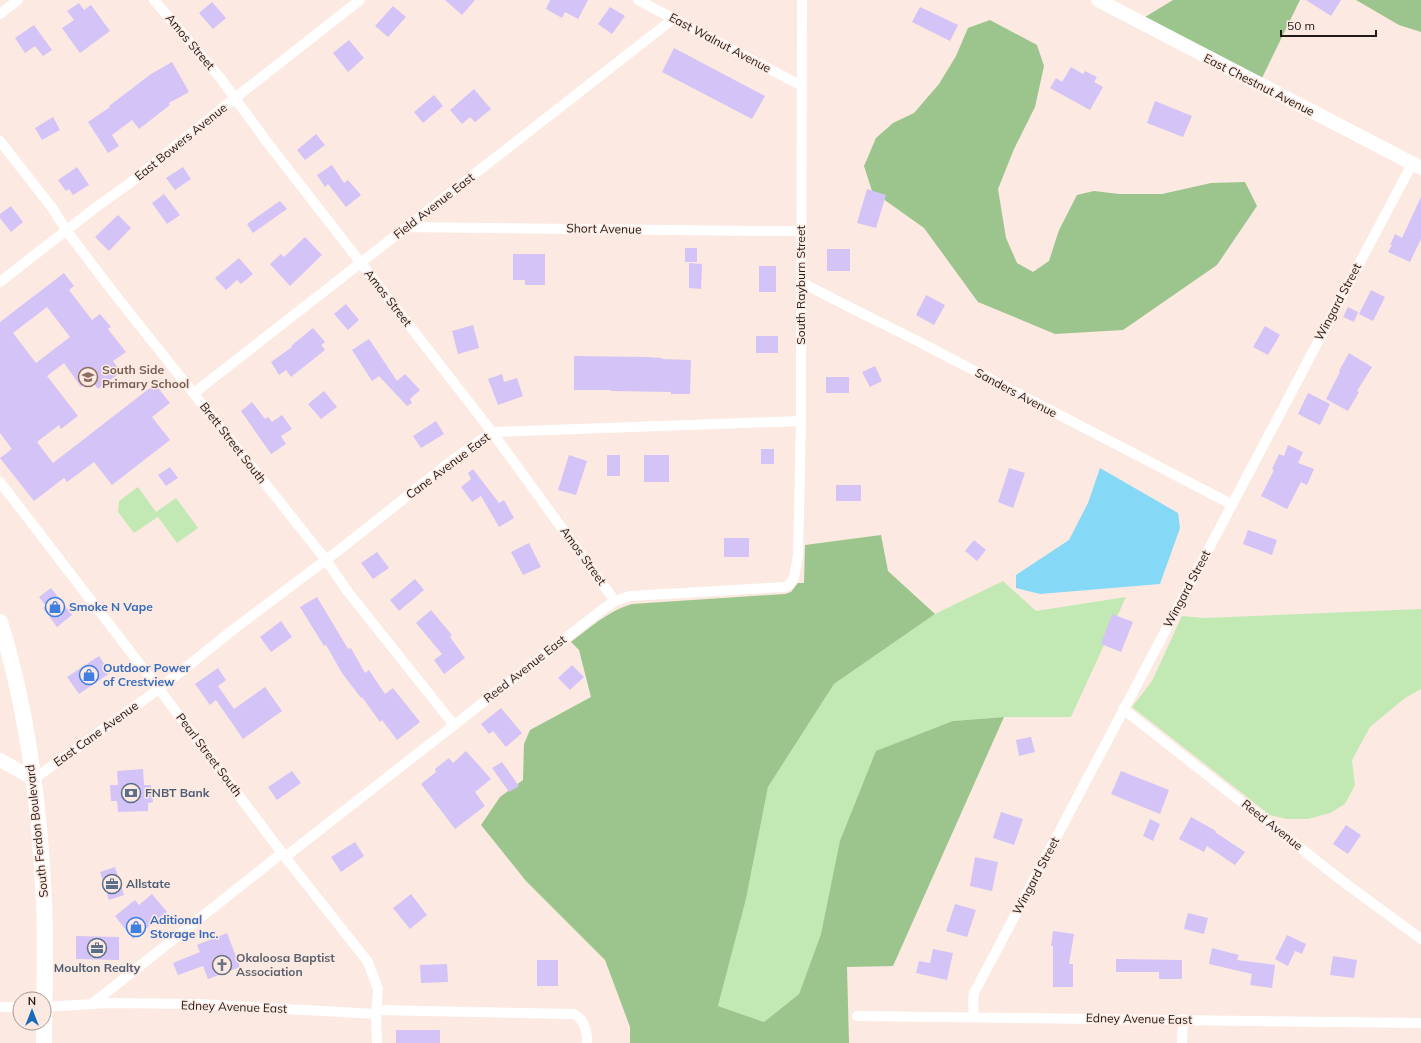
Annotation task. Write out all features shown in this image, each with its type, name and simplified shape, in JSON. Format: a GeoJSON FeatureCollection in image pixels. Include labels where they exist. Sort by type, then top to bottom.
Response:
{"type":"FeatureCollection","features":[{"type":"Feature","properties":{"kind":"main road","name":"South Ferdon Boulevard"},"geometry":{"type":"LineString","coordinates":[[0,622],[19,694],[34,779],[44,904],[44,991]]}},
{"type":"Feature","properties":{"kind":"main road","name":"South Ferdon Boulevard"},"geometry":{"type":"LineString","coordinates":[[44,1031],[44,1043]]}},
{"type":"Feature","properties":{"kind":"street"},"geometry":{"type":"LineString","coordinates":[[0,14],[18,0]]}},
{"type":"Feature","properties":{"kind":"street","name":"Amos Street"},"geometry":{"type":"LineString","coordinates":[[154,0],[221,78],[267,142],[492,432],[616,601]]}},
{"type":"Feature","properties":{"kind":"street","name":"East Bowers Avenue"},"geometry":{"type":"LineString","coordinates":[[0,282],[53,242],[66,230],[130,183],[360,0]]}},
{"type":"Feature","properties":{"kind":"street","name":"East Walnut Avenue"},"geometry":{"type":"LineString","coordinates":[[638,0],[802,86]]}},
{"type":"Feature","properties":{"kind":"street","name":"South Rayburn Street"},"geometry":{"type":"LineString","coordinates":[[796,570],[798,555],[801,421],[802,0]]}},
{"type":"Feature","properties":{"kind":"street","name":"East Chestnut Avenue"},"geometry":{"type":"LineString","coordinates":[[1098,0],[1416,166]]}},
{"type":"Feature","properties":{"kind":"street","name":"Field Avenue East"},"geometry":{"type":"LineString","coordinates":[[194,393],[673,19]]}},
{"type":"Feature","properties":{"kind":"street","name":"Brett Street South"},"geometry":{"type":"LineString","coordinates":[[0,141],[113,292],[326,560],[348,592],[454,725]]}},
{"type":"Feature","properties":{"kind":"street","name":"Wingard Street"},"geometry":{"type":"LineString","coordinates":[[974,1017],[974,993],[1231,504],[1416,166]]}},
{"type":"Feature","properties":{"kind":"street","name":"Short Avenue"},"geometry":{"type":"LineString","coordinates":[[407,227],[802,231]]}},
{"type":"Feature","properties":{"kind":"street","name":"Sanders Avenue"},"geometry":{"type":"LineString","coordinates":[[801,282],[1231,504]]}},
{"type":"Feature","properties":{"kind":"street","name":"Cane Avenue East"},"geometry":{"type":"LineString","coordinates":[[159,688],[234,629],[326,560],[450,462],[492,432],[801,421]]}},
{"type":"Feature","properties":{"kind":"street","name":"Pearl Street South"},"geometry":{"type":"LineString","coordinates":[[0,482],[159,688],[283,855],[368,962],[378,989],[376,1012],[377,1043]]}},
{"type":"Feature","properties":{"kind":"street","name":"Reed Avenue East"},"geometry":{"type":"LineString","coordinates":[[92,1004],[603,609],[616,601],[630,596],[785,587],[789,585],[794,578],[796,570]]}},
{"type":"Feature","properties":{"kind":"street","name":"East Cane Avenue"},"geometry":{"type":"LineString","coordinates":[[34,779],[159,688]]}},
{"type":"Feature","properties":{"kind":"street","name":"Reed Avenue"},"geometry":{"type":"LineString","coordinates":[[1124,710],[1341,880],[1421,939]]}},
{"type":"Feature","properties":{"kind":"street"},"geometry":{"type":"LineString","coordinates":[[0,760],[34,779]]}},
{"type":"Feature","properties":{"kind":"street","name":"Edney Avenue East"},"geometry":{"type":"LineString","coordinates":[[52,1006],[110,1003],[198,1004],[376,1012],[570,1013],[580,1018],[584,1023],[587,1043]]}},
{"type":"Feature","properties":{"kind":"street"},"geometry":{"type":"LineString","coordinates":[[0,1007],[12,1007]]}},
{"type":"Feature","properties":{"kind":"street","name":"Edney Avenue East"},"geometry":{"type":"LineString","coordinates":[[857,1016],[1421,1023]]}},
{"type":"Feature","properties":{"kind":"street"},"geometry":{"type":"LineString","coordinates":[[1182,1043],[1183,1019]]}},
{"type":"Feature","properties":{"kind":"green space"},"geometry":{"type":"Polygon","coordinates":[[[1173,0],[1300,0],[1262,78],[1145,17],[1173,0]]]}},
{"type":"Feature","properties":{"kind":"green space"},"geometry":{"type":"Polygon","coordinates":[[[1356,0],[1421,0],[1421,32],[1399,25],[1356,0]]]}},
{"type":"Feature","properties":{"kind":"green space"},"geometry":{"type":"Polygon","coordinates":[[[990,20],[1037,45],[1044,66],[1035,107],[1014,149],[998,189],[1006,238],[1017,263],[1033,272],[1049,261],[1059,230],[1077,195],[1094,191],[1119,194],[1162,194],[1211,183],[1245,182],[1257,206],[1217,265],[1123,330],[1055,334],[978,302],[924,228],[872,191],[864,166],[876,138],[893,123],[914,113],[939,84],[956,56],[968,28],[990,20]]]}},
{"type":"Feature","properties":{"kind":"green space"},"geometry":{"type":"Polygon","coordinates":[[[138,487],[156,512],[176,498],[198,528],[177,543],[158,517],[134,533],[118,512],[119,501],[138,487]]]}},
{"type":"Feature","properties":{"kind":"green space"},"geometry":{"type":"Polygon","coordinates":[[[881,535],[888,571],[935,614],[834,684],[768,787],[746,899],[718,1006],[764,1022],[799,994],[821,934],[840,841],[876,751],[953,721],[1004,717],[893,966],[847,967],[849,1043],[630,1043],[630,1027],[605,960],[526,881],[481,825],[500,797],[523,780],[524,744],[530,730],[591,697],[579,650],[571,642],[607,615],[632,604],[785,594],[791,592],[798,583],[804,583],[805,545],[881,535]]]}},
{"type":"Feature","properties":{"kind":"green space"},"geometry":{"type":"Polygon","coordinates":[[[1003,581],[1036,611],[1126,597],[1071,717],[1004,717],[953,721],[821,934],[799,994],[764,1022],[718,1006],[746,899],[768,787],[834,684],[935,614],[1003,581]]]}},
{"type":"Feature","properties":{"kind":"green space"},"geometry":{"type":"Polygon","coordinates":[[[1421,609],[1421,689],[1405,698],[1370,727],[1352,760],[1355,785],[1345,804],[1330,813],[1308,819],[1287,819],[1270,815],[1132,707],[1152,681],[1182,616],[1204,618],[1421,609]]]}},
{"type":"Feature","properties":{"kind":"water"},"geometry":{"type":"Polygon","coordinates":[[[1100,468],[1178,513],[1180,528],[1160,584],[1040,594],[1016,588],[1016,575],[1069,540],[1088,503],[1100,468]]]}},
{"type":"Feature","properties":{"kind":"building"},"geometry":{"type":"Polygon","coordinates":[[[445,0],[475,0],[462,15],[445,0]]]}},
{"type":"Feature","properties":{"kind":"building"},"geometry":{"type":"Polygon","coordinates":[[[550,0],[588,0],[578,19],[565,12],[562,18],[546,9],[550,0]]]}},
{"type":"Feature","properties":{"kind":"building"},"geometry":{"type":"Polygon","coordinates":[[[1306,0],[1341,0],[1331,16],[1306,0]]]}},
{"type":"Feature","properties":{"kind":"building"},"geometry":{"type":"Polygon","coordinates":[[[212,2],[226,18],[213,29],[199,13],[212,2]]]}},
{"type":"Feature","properties":{"kind":"building"},"geometry":{"type":"Polygon","coordinates":[[[79,3],[84,10],[91,5],[110,31],[80,53],[62,28],[74,20],[67,11],[79,3]]]}},
{"type":"Feature","properties":{"kind":"building"},"geometry":{"type":"Polygon","coordinates":[[[393,6],[406,17],[388,37],[375,26],[393,6]]]}},
{"type":"Feature","properties":{"kind":"building"},"geometry":{"type":"Polygon","coordinates":[[[610,7],[625,16],[612,34],[598,24],[610,7]]]}},
{"type":"Feature","properties":{"kind":"building"},"geometry":{"type":"Polygon","coordinates":[[[920,7],[958,25],[950,41],[912,22],[920,7]]]}},
{"type":"Feature","properties":{"kind":"building"},"geometry":{"type":"Polygon","coordinates":[[[34,25],[52,50],[43,56],[35,46],[25,53],[15,38],[34,25]]]}},
{"type":"Feature","properties":{"kind":"building"},"geometry":{"type":"Polygon","coordinates":[[[349,40],[364,58],[348,72],[333,53],[349,40]]]}},
{"type":"Feature","properties":{"kind":"building"},"geometry":{"type":"Polygon","coordinates":[[[674,48],[765,96],[752,119],[662,72],[674,48]]]}},
{"type":"Feature","properties":{"kind":"building"},"geometry":{"type":"Polygon","coordinates":[[[172,62],[189,92],[169,103],[170,105],[139,129],[132,120],[112,135],[119,146],[108,153],[88,122],[110,107],[109,106],[151,74],[172,62]]]}},
{"type":"Feature","properties":{"kind":"building"},"geometry":{"type":"Polygon","coordinates":[[[1071,67],[1083,74],[1085,71],[1097,77],[1094,82],[1103,87],[1090,110],[1050,88],[1056,78],[1062,82],[1071,67]]]}},
{"type":"Feature","properties":{"kind":"building"},"geometry":{"type":"Polygon","coordinates":[[[474,89],[491,109],[475,122],[470,117],[462,124],[450,110],[474,89]]]}},
{"type":"Feature","properties":{"kind":"building"},"geometry":{"type":"Polygon","coordinates":[[[434,95],[443,106],[423,123],[414,112],[434,95]]]}},
{"type":"Feature","properties":{"kind":"building"},"geometry":{"type":"Polygon","coordinates":[[[1155,101],[1192,116],[1183,137],[1147,123],[1155,101]]]}},
{"type":"Feature","properties":{"kind":"building"},"geometry":{"type":"Polygon","coordinates":[[[53,117],[60,130],[42,140],[35,128],[53,117]]]}},
{"type":"Feature","properties":{"kind":"building"},"geometry":{"type":"Polygon","coordinates":[[[316,134],[325,145],[305,160],[297,150],[316,134]]]}},
{"type":"Feature","properties":{"kind":"building"},"geometry":{"type":"Polygon","coordinates":[[[332,165],[344,183],[348,180],[361,195],[346,207],[328,184],[325,187],[317,175],[332,165]]]}},
{"type":"Feature","properties":{"kind":"building"},"geometry":{"type":"Polygon","coordinates":[[[77,167],[89,185],[73,195],[69,189],[66,191],[58,180],[77,167]]]}},
{"type":"Feature","properties":{"kind":"building"},"geometry":{"type":"Polygon","coordinates":[[[183,167],[191,179],[175,190],[166,178],[183,167]]]}},
{"type":"Feature","properties":{"kind":"building"},"geometry":{"type":"Polygon","coordinates":[[[867,189],[886,195],[876,228],[857,223],[867,189]]]}},
{"type":"Feature","properties":{"kind":"building"},"geometry":{"type":"Polygon","coordinates":[[[164,194],[180,215],[167,224],[152,203],[164,194]]]}},
{"type":"Feature","properties":{"kind":"building"},"geometry":{"type":"Polygon","coordinates":[[[1421,197],[1421,239],[1410,262],[1388,252],[1395,234],[1402,238],[1421,197]]]}},
{"type":"Feature","properties":{"kind":"building"},"geometry":{"type":"Polygon","coordinates":[[[280,201],[287,209],[253,233],[247,224],[280,201]]]}},
{"type":"Feature","properties":{"kind":"building"},"geometry":{"type":"Polygon","coordinates":[[[11,206],[23,222],[11,232],[0,218],[0,214],[11,206]]]}},
{"type":"Feature","properties":{"kind":"building"},"geometry":{"type":"Polygon","coordinates":[[[118,215],[131,228],[109,251],[95,237],[118,215]]]}},
{"type":"Feature","properties":{"kind":"building"},"geometry":{"type":"Polygon","coordinates":[[[305,237],[322,255],[290,286],[270,264],[281,254],[284,257],[305,237]]]}},
{"type":"Feature","properties":{"kind":"building"},"geometry":{"type":"Polygon","coordinates":[[[685,248],[697,248],[697,262],[685,262],[685,248]]]}},
{"type":"Feature","properties":{"kind":"building"},"geometry":{"type":"Polygon","coordinates":[[[827,249],[850,249],[850,271],[827,271],[827,249]]]}},
{"type":"Feature","properties":{"kind":"building"},"geometry":{"type":"Polygon","coordinates":[[[513,254],[545,254],[545,285],[525,285],[525,280],[513,280],[513,254]]]}},
{"type":"Feature","properties":{"kind":"building"},"geometry":{"type":"Polygon","coordinates":[[[239,258],[253,274],[241,284],[237,280],[226,290],[215,278],[239,258]]]}},
{"type":"Feature","properties":{"kind":"building"},"geometry":{"type":"Polygon","coordinates":[[[689,263],[702,264],[701,289],[689,288],[689,263]]]}},
{"type":"Feature","properties":{"kind":"building"},"geometry":{"type":"Polygon","coordinates":[[[759,266],[776,266],[776,292],[759,292],[759,266]]]}},
{"type":"Feature","properties":{"kind":"building"},"geometry":{"type":"Polygon","coordinates":[[[64,273],[74,286],[69,290],[92,320],[100,314],[111,327],[108,329],[126,352],[113,361],[121,372],[98,389],[91,379],[81,387],[64,363],[47,376],[78,416],[61,429],[59,425],[37,442],[53,463],[155,384],[170,403],[152,417],[170,440],[112,485],[94,462],[67,482],[64,478],[34,501],[0,458],[12,449],[0,433],[0,322],[64,273]],[[47,307],[13,333],[36,363],[70,337],[47,307]]]}},
{"type":"Feature","properties":{"kind":"building"},"geometry":{"type":"Polygon","coordinates":[[[1371,290],[1385,297],[1373,321],[1359,314],[1371,290]]]}},
{"type":"Feature","properties":{"kind":"building"},"geometry":{"type":"Polygon","coordinates":[[[926,295],[945,305],[934,325],[916,315],[926,295]]]}},
{"type":"Feature","properties":{"kind":"building"},"geometry":{"type":"Polygon","coordinates":[[[346,304],[359,320],[348,330],[334,314],[346,304]]]}},
{"type":"Feature","properties":{"kind":"building"},"geometry":{"type":"Polygon","coordinates":[[[1348,307],[1358,312],[1354,322],[1343,317],[1348,307]]]}},
{"type":"Feature","properties":{"kind":"building"},"geometry":{"type":"Polygon","coordinates":[[[473,325],[479,348],[458,354],[452,331],[473,325]]]}},
{"type":"Feature","properties":{"kind":"building"},"geometry":{"type":"Polygon","coordinates":[[[1265,326],[1280,335],[1268,355],[1253,347],[1265,326]]]}},
{"type":"Feature","properties":{"kind":"building"},"geometry":{"type":"Polygon","coordinates":[[[313,328],[325,342],[321,345],[325,350],[291,377],[286,370],[279,375],[271,362],[292,347],[291,346],[313,328]]]}},
{"type":"Feature","properties":{"kind":"building"},"geometry":{"type":"Polygon","coordinates":[[[756,336],[778,336],[778,353],[756,353],[756,336]]]}},
{"type":"Feature","properties":{"kind":"building"},"geometry":{"type":"Polygon","coordinates":[[[369,339],[397,381],[405,374],[420,390],[410,399],[412,403],[407,406],[379,376],[372,381],[352,350],[369,339]]]}},
{"type":"Feature","properties":{"kind":"building"},"geometry":{"type":"Polygon","coordinates":[[[1349,353],[1372,367],[1357,391],[1359,392],[1348,411],[1326,399],[1349,353]]]}},
{"type":"Feature","properties":{"kind":"building"},"geometry":{"type":"Polygon","coordinates":[[[574,356],[646,357],[691,360],[690,394],[671,394],[671,392],[574,390],[574,356]]]}},
{"type":"Feature","properties":{"kind":"building"},"geometry":{"type":"Polygon","coordinates":[[[875,366],[882,381],[870,387],[862,372],[875,366]]]}},
{"type":"Feature","properties":{"kind":"building"},"geometry":{"type":"Polygon","coordinates":[[[502,374],[504,382],[517,378],[523,396],[498,405],[488,379],[502,374]]]}},
{"type":"Feature","properties":{"kind":"building"},"geometry":{"type":"Polygon","coordinates":[[[826,377],[849,377],[849,393],[826,393],[826,377]]]}},
{"type":"Feature","properties":{"kind":"building"},"geometry":{"type":"Polygon","coordinates":[[[324,391],[337,407],[321,419],[308,404],[324,391]]]}},
{"type":"Feature","properties":{"kind":"building"},"geometry":{"type":"Polygon","coordinates":[[[1308,393],[1330,404],[1320,425],[1298,414],[1308,393]]]}},
{"type":"Feature","properties":{"kind":"building"},"geometry":{"type":"Polygon","coordinates":[[[252,402],[265,419],[268,417],[272,422],[282,415],[292,429],[281,436],[286,444],[271,454],[241,411],[252,402]]]}},
{"type":"Feature","properties":{"kind":"building"},"geometry":{"type":"Polygon","coordinates":[[[436,421],[444,434],[421,448],[413,436],[436,421]]]}},
{"type":"Feature","properties":{"kind":"building"},"geometry":{"type":"Polygon","coordinates":[[[1288,445],[1303,452],[1298,463],[1314,469],[1307,485],[1301,482],[1287,509],[1261,496],[1274,470],[1272,469],[1279,454],[1284,456],[1288,445]]]}},
{"type":"Feature","properties":{"kind":"building"},"geometry":{"type":"Polygon","coordinates":[[[761,449],[774,449],[774,464],[761,464],[761,449]]]}},
{"type":"Feature","properties":{"kind":"building"},"geometry":{"type":"Polygon","coordinates":[[[569,455],[587,461],[576,495],[558,490],[569,455]]]}},
{"type":"Feature","properties":{"kind":"building"},"geometry":{"type":"Polygon","coordinates":[[[607,455],[620,455],[620,476],[607,476],[607,455]]]}},
{"type":"Feature","properties":{"kind":"building"},"geometry":{"type":"Polygon","coordinates":[[[644,455],[669,455],[669,482],[644,482],[644,455]]]}},
{"type":"Feature","properties":{"kind":"building"},"geometry":{"type":"Polygon","coordinates":[[[170,467],[178,478],[166,486],[158,475],[170,467]]]}},
{"type":"Feature","properties":{"kind":"building"},"geometry":{"type":"Polygon","coordinates":[[[1009,468],[1025,473],[1013,508],[998,502],[1009,468]]]}},
{"type":"Feature","properties":{"kind":"building"},"geometry":{"type":"Polygon","coordinates":[[[473,469],[499,503],[504,500],[514,518],[499,527],[481,496],[472,502],[461,487],[471,479],[468,473],[473,469]]]}},
{"type":"Feature","properties":{"kind":"building"},"geometry":{"type":"Polygon","coordinates":[[[836,485],[861,485],[861,501],[836,501],[836,485]]]}},
{"type":"Feature","properties":{"kind":"building"},"geometry":{"type":"Polygon","coordinates":[[[1248,530],[1277,540],[1272,555],[1243,544],[1248,530]]]}},
{"type":"Feature","properties":{"kind":"building"},"geometry":{"type":"Polygon","coordinates":[[[724,538],[749,538],[749,557],[724,557],[724,538]]]}},
{"type":"Feature","properties":{"kind":"building"},"geometry":{"type":"Polygon","coordinates":[[[974,540],[986,550],[977,561],[965,551],[974,540]]]}},
{"type":"Feature","properties":{"kind":"building"},"geometry":{"type":"Polygon","coordinates":[[[529,543],[541,567],[523,575],[511,552],[529,543]]]}},
{"type":"Feature","properties":{"kind":"building"},"geometry":{"type":"Polygon","coordinates":[[[377,552],[389,568],[373,579],[361,563],[377,552]]]}},
{"type":"Feature","properties":{"kind":"building"},"geometry":{"type":"Polygon","coordinates":[[[415,579],[424,590],[399,611],[390,600],[415,579]]]}},
{"type":"Feature","properties":{"kind":"building","name":"Smoke N Vape"},"geometry":{"type":"Polygon","coordinates":[[[51,588],[72,615],[57,627],[43,608],[46,606],[39,597],[51,588]]]}},
{"type":"Feature","properties":{"kind":"building"},"geometry":{"type":"Polygon","coordinates":[[[317,597],[348,649],[351,648],[365,673],[369,670],[385,694],[393,688],[420,722],[397,740],[382,720],[380,722],[342,673],[326,645],[324,646],[300,607],[317,597]]]}},
{"type":"Feature","properties":{"kind":"building"},"geometry":{"type":"Polygon","coordinates":[[[431,610],[452,635],[450,637],[465,658],[444,674],[434,660],[442,654],[416,623],[431,610]]]}},
{"type":"Feature","properties":{"kind":"building"},"geometry":{"type":"Polygon","coordinates":[[[1112,614],[1133,622],[1121,652],[1101,644],[1112,614]]]}},
{"type":"Feature","properties":{"kind":"building"},"geometry":{"type":"Polygon","coordinates":[[[281,621],[292,637],[271,652],[260,637],[281,621]]]}},
{"type":"Feature","properties":{"kind":"building","name":"Outdoor Power of Crestview"},"geometry":{"type":"Polygon","coordinates":[[[99,656],[110,673],[79,694],[67,677],[99,656]]]}},
{"type":"Feature","properties":{"kind":"building"},"geometry":{"type":"Polygon","coordinates":[[[572,665],[584,677],[570,690],[558,678],[572,665]]]}},
{"type":"Feature","properties":{"kind":"building"},"geometry":{"type":"Polygon","coordinates":[[[218,668],[226,680],[218,686],[234,709],[265,687],[282,711],[243,739],[216,700],[210,705],[195,684],[218,668]]]}},
{"type":"Feature","properties":{"kind":"building"},"geometry":{"type":"Polygon","coordinates":[[[501,708],[522,733],[506,747],[493,731],[489,734],[481,724],[501,708]]]}},
{"type":"Feature","properties":{"kind":"building"},"geometry":{"type":"Polygon","coordinates":[[[1031,737],[1035,752],[1019,756],[1016,740],[1031,737]]]}},
{"type":"Feature","properties":{"kind":"building"},"geometry":{"type":"Polygon","coordinates":[[[466,751],[491,779],[475,792],[485,806],[455,829],[421,784],[436,772],[435,769],[449,758],[453,763],[466,751]]]}},
{"type":"Feature","properties":{"kind":"building"},"geometry":{"type":"Polygon","coordinates":[[[502,762],[519,786],[509,792],[492,768],[502,762]]]}},
{"type":"Feature","properties":{"kind":"building","name":"FNBT Bank"},"geometry":{"type":"Polygon","coordinates":[[[143,769],[144,785],[151,785],[153,802],[148,803],[148,811],[118,812],[117,801],[111,801],[110,785],[118,785],[117,771],[143,769]]]}},
{"type":"Feature","properties":{"kind":"building"},"geometry":{"type":"Polygon","coordinates":[[[292,771],[301,783],[277,800],[268,787],[292,771]]]}},
{"type":"Feature","properties":{"kind":"building"},"geometry":{"type":"Polygon","coordinates":[[[1121,771],[1169,790],[1160,814],[1111,794],[1121,771]]]}},
{"type":"Feature","properties":{"kind":"building"},"geometry":{"type":"Polygon","coordinates":[[[1001,812],[1023,819],[1014,845],[993,838],[1001,812]]]}},
{"type":"Feature","properties":{"kind":"building"},"geometry":{"type":"Polygon","coordinates":[[[1191,817],[1216,831],[1215,832],[1245,852],[1235,865],[1207,846],[1204,852],[1179,839],[1191,817]]]}},
{"type":"Feature","properties":{"kind":"building"},"geometry":{"type":"Polygon","coordinates":[[[1150,819],[1160,824],[1153,841],[1143,836],[1150,819]]]}},
{"type":"Feature","properties":{"kind":"building"},"geometry":{"type":"Polygon","coordinates":[[[1346,825],[1361,835],[1348,854],[1333,844],[1346,825]]]}},
{"type":"Feature","properties":{"kind":"building"},"geometry":{"type":"Polygon","coordinates":[[[355,842],[364,856],[341,872],[331,857],[355,842]]]}},
{"type":"Feature","properties":{"kind":"building"},"geometry":{"type":"Polygon","coordinates":[[[975,857],[998,862],[992,891],[970,886],[975,857]]]}},
{"type":"Feature","properties":{"kind":"building","name":"Allstate"},"geometry":{"type":"Polygon","coordinates":[[[115,867],[124,895],[109,900],[100,872],[115,867]]]}},
{"type":"Feature","properties":{"kind":"building","name":"Aditional Storage Inc."},"geometry":{"type":"Polygon","coordinates":[[[152,894],[167,912],[133,939],[115,916],[135,900],[139,905],[152,894]]]}},
{"type":"Feature","properties":{"kind":"building"},"geometry":{"type":"Polygon","coordinates":[[[411,894],[427,915],[410,929],[393,908],[411,894]]]}},
{"type":"Feature","properties":{"kind":"building"},"geometry":{"type":"Polygon","coordinates":[[[955,904],[976,910],[967,937],[946,931],[955,904]]]}},
{"type":"Feature","properties":{"kind":"building"},"geometry":{"type":"Polygon","coordinates":[[[1188,913],[1208,918],[1204,934],[1184,929],[1188,913]]]}},
{"type":"Feature","properties":{"kind":"building"},"geometry":{"type":"Polygon","coordinates":[[[1053,931],[1074,934],[1069,964],[1073,964],[1073,987],[1053,987],[1053,946],[1051,946],[1053,931]]]}},
{"type":"Feature","properties":{"kind":"building"},"geometry":{"type":"Polygon","coordinates":[[[227,933],[240,967],[208,979],[203,966],[178,975],[173,963],[200,952],[197,945],[227,933]]]}},
{"type":"Feature","properties":{"kind":"building"},"geometry":{"type":"Polygon","coordinates":[[[1287,935],[1306,944],[1302,954],[1295,951],[1288,966],[1275,959],[1287,935]]]}},
{"type":"Feature","properties":{"kind":"building","name":"Moulton Realty"},"geometry":{"type":"Polygon","coordinates":[[[76,936],[119,937],[119,960],[76,959],[76,936]]]}},
{"type":"Feature","properties":{"kind":"building"},"geometry":{"type":"Polygon","coordinates":[[[1212,948],[1239,955],[1237,960],[1275,965],[1272,988],[1250,985],[1252,974],[1209,964],[1212,948]]]}},
{"type":"Feature","properties":{"kind":"building"},"geometry":{"type":"Polygon","coordinates":[[[933,949],[953,953],[947,980],[916,973],[919,961],[930,963],[933,949]]]}},
{"type":"Feature","properties":{"kind":"building"},"geometry":{"type":"Polygon","coordinates":[[[1333,956],[1357,960],[1354,978],[1330,975],[1333,956]]]}},
{"type":"Feature","properties":{"kind":"building"},"geometry":{"type":"Polygon","coordinates":[[[1116,959],[1182,960],[1182,979],[1159,979],[1159,972],[1116,972],[1116,959]]]}},
{"type":"Feature","properties":{"kind":"building"},"geometry":{"type":"Polygon","coordinates":[[[537,960],[558,960],[558,986],[537,986],[537,960]]]}},
{"type":"Feature","properties":{"kind":"building"},"geometry":{"type":"Polygon","coordinates":[[[447,964],[448,982],[421,983],[420,965],[447,964]]]}},
{"type":"Feature","properties":{"kind":"building"},"geometry":{"type":"Polygon","coordinates":[[[396,1030],[440,1030],[440,1043],[396,1043],[396,1030]]]}},
{"type":"Feature","properties":{"kind":"place","name":"South Side Primary School"},"geometry":{"type":"Point","coordinates":[88,377]}},
{"type":"Feature","properties":{"kind":"place","name":"Smoke N Vape"},"geometry":{"type":"Point","coordinates":[55,607]}},
{"type":"Feature","properties":{"kind":"place","name":"Outdoor Power of Crestview"},"geometry":{"type":"Point","coordinates":[89,675]}},
{"type":"Feature","properties":{"kind":"place","name":"FNBT Bank"},"geometry":{"type":"Point","coordinates":[131,793]}},
{"type":"Feature","properties":{"kind":"place","name":"Allstate"},"geometry":{"type":"Point","coordinates":[112,884]}},
{"type":"Feature","properties":{"kind":"place","name":"Aditional Storage Inc."},"geometry":{"type":"Point","coordinates":[136,927]}},
{"type":"Feature","properties":{"kind":"place","name":"Moulton Realty"},"geometry":{"type":"Point","coordinates":[97,948]}},
{"type":"Feature","properties":{"kind":"place","name":"Okaloosa Baptist Association"},"geometry":{"type":"Point","coordinates":[222,965]}}]}
